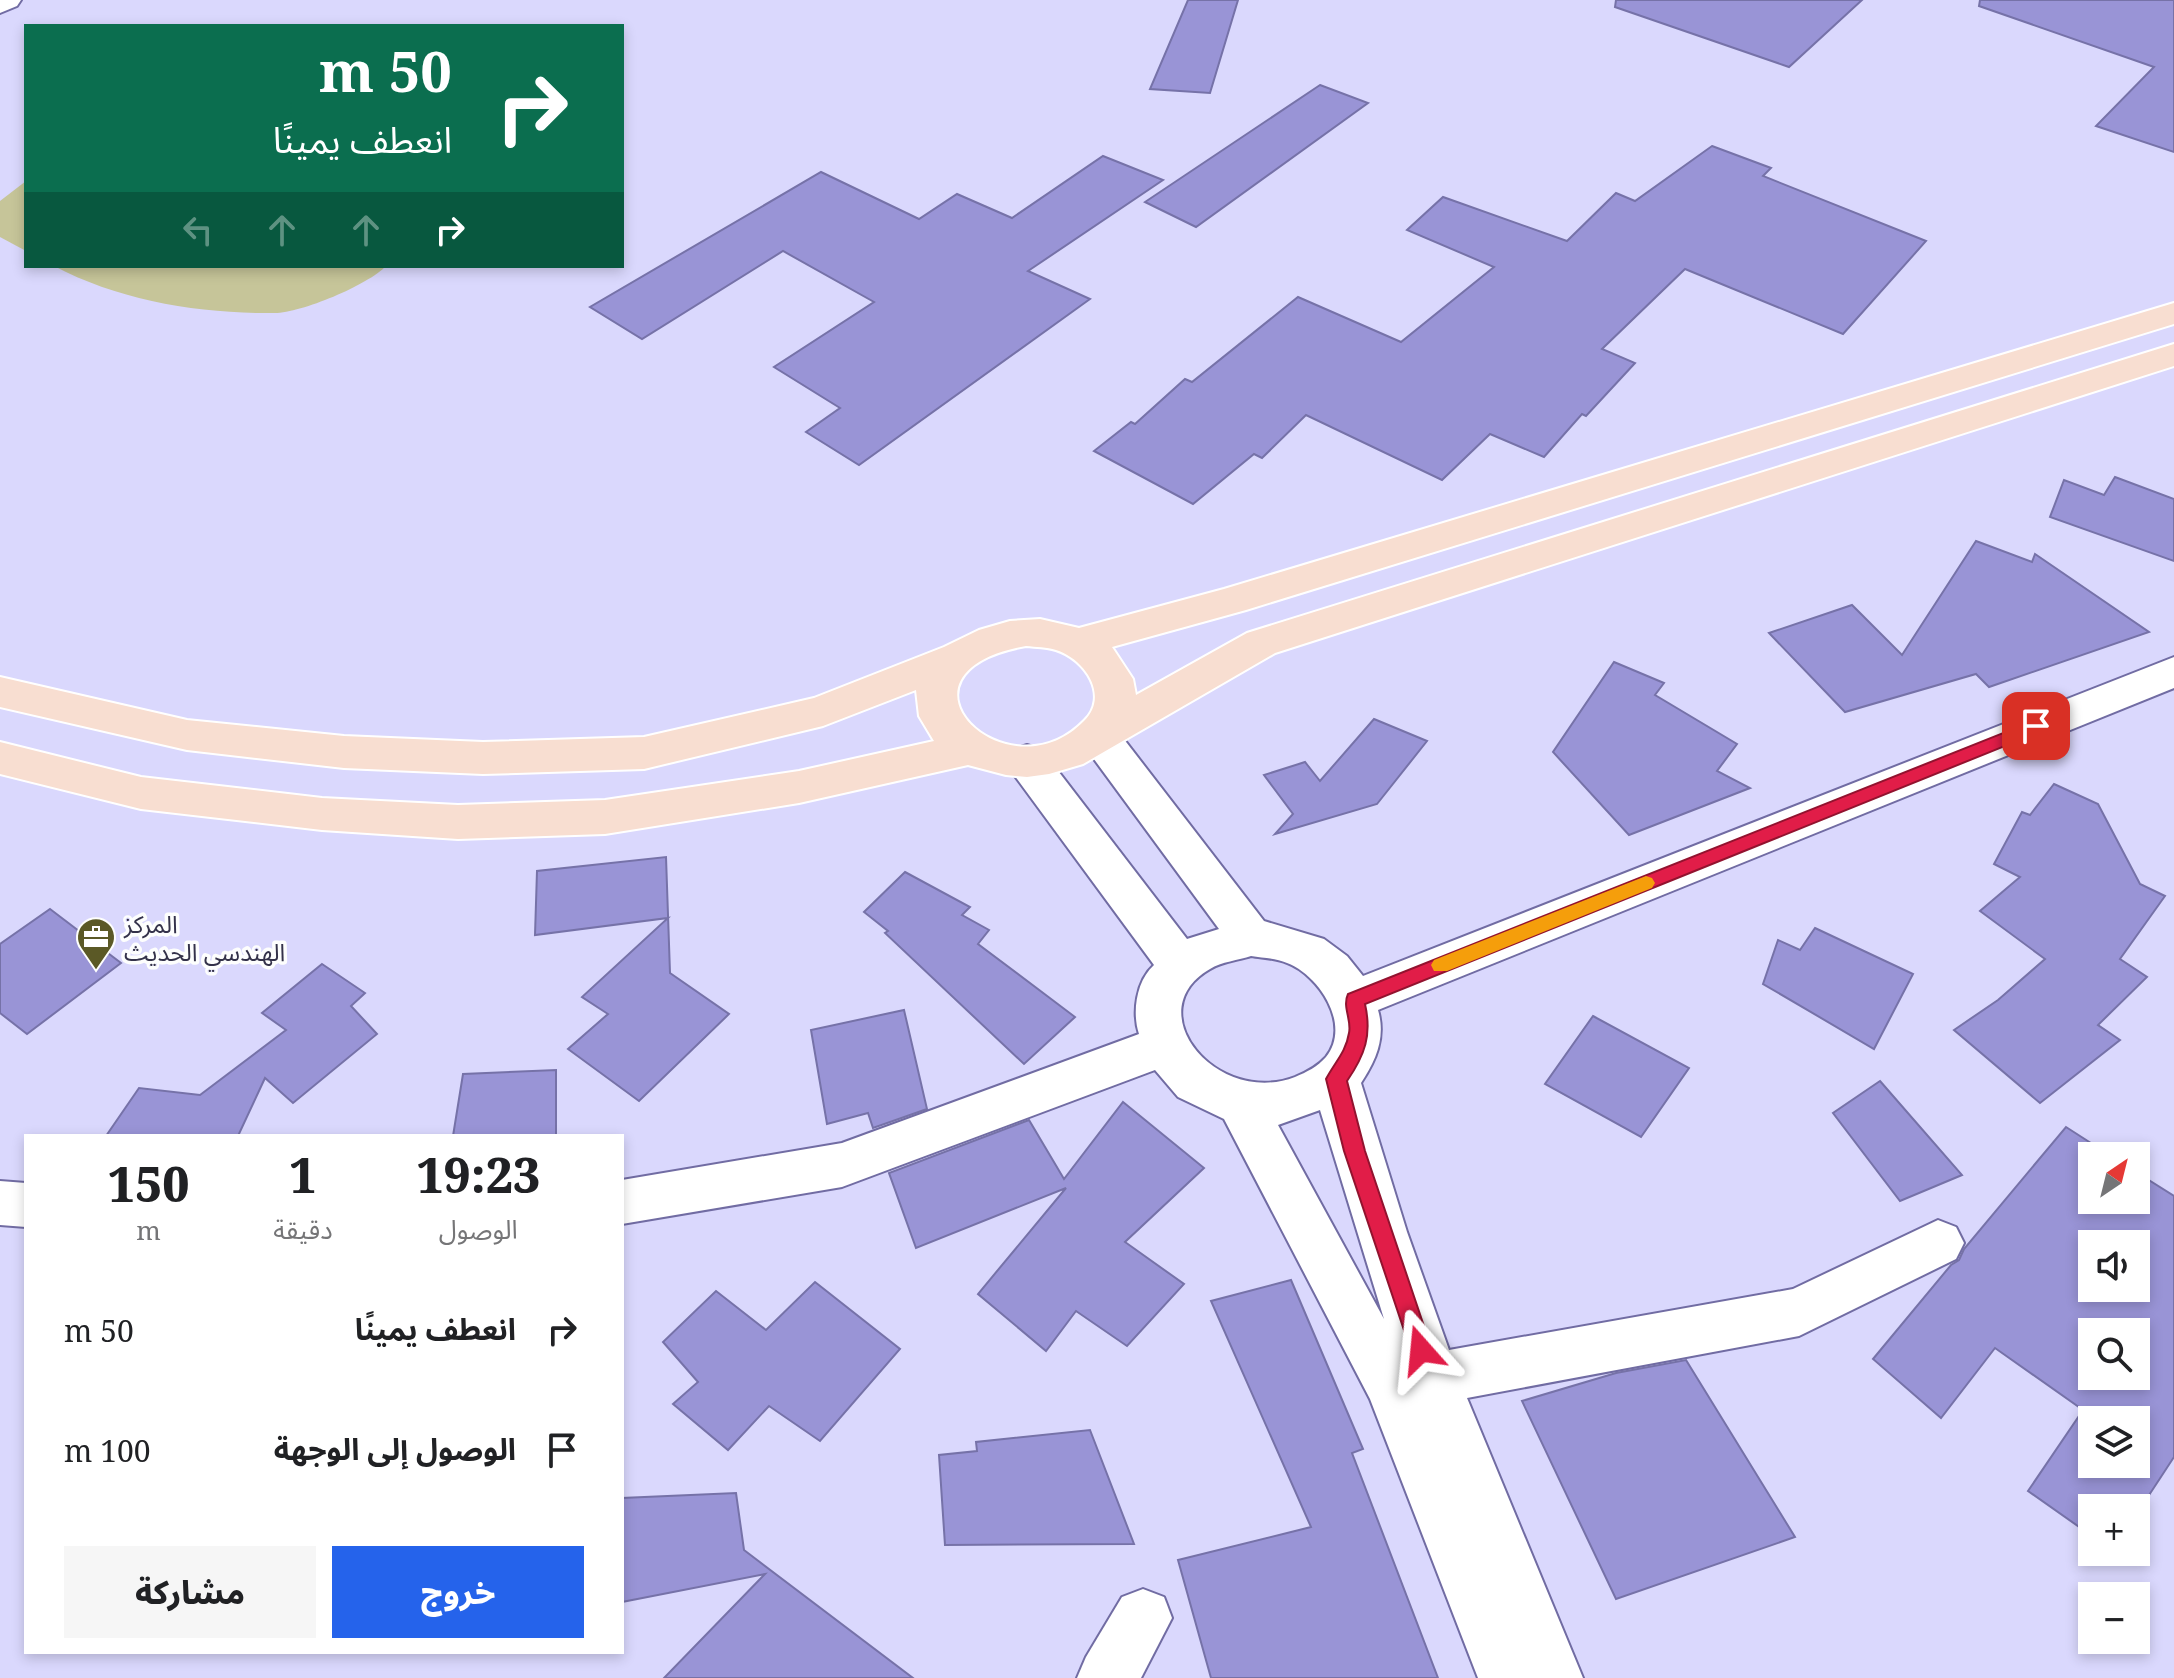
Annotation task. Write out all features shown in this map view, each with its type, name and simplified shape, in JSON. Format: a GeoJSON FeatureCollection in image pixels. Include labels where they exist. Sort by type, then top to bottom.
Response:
{"type":"FeatureCollection","features":[{"type":"Feature","properties":{"kind":"main road"},"geometry":{"type":"LineString","coordinates":[[1077,643],[1232,600],[2174,313]]}},
{"type":"Feature","properties":{"kind":"main road"},"geometry":{"type":"LineString","coordinates":[[955,658],[942,675],[937,695],[940,715],[952,733],[972,748],[997,758],[1027,761],[1066,754],[1261,643],[2174,355]]}},
{"type":"Feature","properties":{"kind":"main road"},"geometry":{"type":"LineString","coordinates":[[0,692],[187,735],[344,752],[483,758],[629,754],[823,711],[955,658],[975,644],[1013,634],[1053,635],[1077,643],[1098,657],[1112,674],[1117,695],[1112,716],[1098,736]]}},
{"type":"Feature","properties":{"kind":"main road"},"geometry":{"type":"LineString","coordinates":[[0,758],[141,793],[322,814],[458,822],[605,817],[799,787],[972,748]]}},
{"type":"Feature","properties":{"kind":"street"},"geometry":{"type":"LineString","coordinates":[[0,4],[7,0]]}},
{"type":"Feature","properties":{"kind":"street"},"geometry":{"type":"LineString","coordinates":[[1354,1000],[2174,672]]}},
{"type":"Feature","properties":{"kind":"street"},"geometry":{"type":"LineString","coordinates":[[1098,736],[1251,938]]}},
{"type":"Feature","properties":{"kind":"street"},"geometry":{"type":"LineString","coordinates":[[1027,761],[1180,965]]}},
{"type":"Feature","properties":{"kind":"street"},"geometry":{"type":"LineString","coordinates":[[1251,938],[1284,942],[1314,955],[1339,975],[1354,1000],[1360,1028],[1354,1055],[1336,1079],[1310,1096],[1276,1104],[1241,1103],[1208,1091],[1181,1072],[1163,1046],[1157,1025],[1158,1003],[1166,983],[1180,965],[1199,951],[1224,942],[1251,938]]}},
{"type":"Feature","properties":{"kind":"street"},"geometry":{"type":"LineString","coordinates":[[624,1202],[842,1165],[1163,1046]]}},
{"type":"Feature","properties":{"kind":"street"},"geometry":{"type":"LineString","coordinates":[[1336,1079],[1355,1151],[1430,1379],[1553,1678]]}},
{"type":"Feature","properties":{"kind":"street"},"geometry":{"type":"LineString","coordinates":[[1241,1103],[1393,1388],[1508,1678]]}},
{"type":"Feature","properties":{"kind":"street"},"geometry":{"type":"LineString","coordinates":[[0,1203],[24,1205]]}},
{"type":"Feature","properties":{"kind":"street"},"geometry":{"type":"LineString","coordinates":[[1430,1379],[1799,1312],[1938,1243]]}},
{"type":"Feature","properties":{"kind":"street"},"geometry":{"type":"LineString","coordinates":[[1107,1678],[1143,1618]]}},
{"type":"Feature","properties":{"kind":"green space"},"geometry":{"type":"Polygon","coordinates":[[[24,183],[24,250],[0,237],[0,201],[24,183]]]}},
{"type":"Feature","properties":{"kind":"green space"},"geometry":{"type":"Polygon","coordinates":[[[58,268],[383,268],[334,297],[275,313],[219,311],[162,303],[133,297],[58,268]]]}},
{"type":"Feature","properties":{"kind":"building"},"geometry":{"type":"Polygon","coordinates":[[[1188,0],[1238,0],[1210,93],[1150,89],[1188,0]]]}},
{"type":"Feature","properties":{"kind":"building"},"geometry":{"type":"Polygon","coordinates":[[[1616,0],[1862,0],[1789,67],[1615,7],[1616,0]]]}},
{"type":"Feature","properties":{"kind":"building"},"geometry":{"type":"Polygon","coordinates":[[[1980,0],[2174,0],[2174,152],[2096,126],[2154,67],[1979,6],[1980,0]]]}},
{"type":"Feature","properties":{"kind":"building"},"geometry":{"type":"Polygon","coordinates":[[[1320,85],[1368,103],[1196,227],[1145,202],[1320,85]]]}},
{"type":"Feature","properties":{"kind":"building"},"geometry":{"type":"Polygon","coordinates":[[[1712,146],[1771,168],[1763,176],[1926,241],[1843,334],[1685,269],[1602,349],[1635,363],[1586,416],[1582,414],[1544,457],[1490,434],[1442,480],[1306,415],[1262,458],[1254,454],[1193,504],[1094,451],[1131,422],[1135,424],[1185,379],[1192,382],[1298,297],[1401,342],[1494,267],[1407,230],[1443,197],[1567,241],[1616,193],[1635,201],[1712,146]]]}},
{"type":"Feature","properties":{"kind":"building"},"geometry":{"type":"Polygon","coordinates":[[[1103,156],[1163,180],[1028,271],[1090,299],[859,465],[806,432],[840,408],[774,367],[874,302],[783,251],[642,339],[590,307],[821,172],[919,219],[957,194],[1012,218],[1103,156]]]}},
{"type":"Feature","properties":{"kind":"building"},"geometry":{"type":"Polygon","coordinates":[[[2115,477],[2174,499],[2174,561],[2050,517],[2064,480],[2104,495],[2115,477]]]}},
{"type":"Feature","properties":{"kind":"building"},"geometry":{"type":"Polygon","coordinates":[[[1976,541],[2032,562],[2035,554],[2149,632],[1989,687],[1976,674],[1845,712],[1769,633],[1852,605],[1902,655],[1976,541]]]}},
{"type":"Feature","properties":{"kind":"building"},"geometry":{"type":"Polygon","coordinates":[[[1614,662],[1664,683],[1655,695],[1737,744],[1717,771],[1750,788],[1629,835],[1553,752],[1614,662]]]}},
{"type":"Feature","properties":{"kind":"building"},"geometry":{"type":"Polygon","coordinates":[[[1374,719],[1427,741],[1377,804],[1275,834],[1293,814],[1264,775],[1305,762],[1320,781],[1374,719]]]}},
{"type":"Feature","properties":{"kind":"building"},"geometry":{"type":"Polygon","coordinates":[[[2054,784],[2098,804],[2140,884],[2165,896],[2120,959],[2147,977],[2098,1025],[2120,1040],[2040,1103],[1954,1030],[1998,1000],[2045,959],[1980,911],[2020,877],[1994,864],[2022,812],[2030,815],[2054,784]]]}},
{"type":"Feature","properties":{"kind":"building"},"geometry":{"type":"Polygon","coordinates":[[[666,857],[670,973],[729,1014],[639,1101],[568,1049],[608,1014],[582,997],[668,918],[535,935],[537,871],[666,857]]]}},
{"type":"Feature","properties":{"kind":"building"},"geometry":{"type":"Polygon","coordinates":[[[905,872],[970,907],[962,915],[989,930],[978,944],[1075,1017],[1024,1064],[885,933],[888,931],[864,912],[905,872]]]}},
{"type":"Feature","properties":{"kind":"building"},"geometry":{"type":"Polygon","coordinates":[[[50,909],[121,963],[27,1034],[0,1013],[0,944],[50,909]]]}},
{"type":"Feature","properties":{"kind":"building"},"geometry":{"type":"Polygon","coordinates":[[[1815,928],[1913,974],[1874,1049],[1763,984],[1778,940],[1800,950],[1815,928]]]}},
{"type":"Feature","properties":{"kind":"building"},"geometry":{"type":"Polygon","coordinates":[[[322,964],[365,993],[351,1006],[377,1034],[293,1103],[265,1078],[239,1134],[107,1134],[139,1088],[200,1095],[286,1030],[262,1013],[322,964]]]}},
{"type":"Feature","properties":{"kind":"building"},"geometry":{"type":"Polygon","coordinates":[[[904,1010],[927,1109],[873,1128],[868,1113],[827,1124],[811,1030],[904,1010]]]}},
{"type":"Feature","properties":{"kind":"building"},"geometry":{"type":"Polygon","coordinates":[[[1593,1016],[1689,1068],[1641,1137],[1545,1084],[1593,1016]]]}},
{"type":"Feature","properties":{"kind":"building"},"geometry":{"type":"Polygon","coordinates":[[[556,1070],[556,1134],[453,1134],[463,1074],[556,1070]]]}},
{"type":"Feature","properties":{"kind":"building"},"geometry":{"type":"Polygon","coordinates":[[[1880,1081],[1962,1175],[1900,1201],[1833,1113],[1880,1081]]]}},
{"type":"Feature","properties":{"kind":"building"},"geometry":{"type":"Polygon","coordinates":[[[1123,1102],[1204,1168],[1125,1242],[1184,1284],[1127,1346],[1076,1311],[1046,1351],[978,1294],[1066,1188],[916,1248],[889,1173],[1029,1120],[1064,1179],[1123,1102]]]}},
{"type":"Feature","properties":{"kind":"building"},"geometry":{"type":"Polygon","coordinates":[[[2066,1127],[2089,1142],[2078,1142],[2078,1214],[2150,1214],[2150,1181],[2174,1196],[2174,1457],[2150,1494],[2078,1494],[2078,1526],[2028,1491],[2078,1417],[2078,1478],[2150,1478],[2150,1406],[2078,1406],[1995,1348],[1941,1418],[1873,1359],[1951,1265],[1959,1260],[1964,1249],[2066,1127]]]}},
{"type":"Feature","properties":{"kind":"building"},"geometry":{"type":"Polygon","coordinates":[[[1291,1280],[1363,1449],[1352,1453],[1438,1678],[1211,1678],[1178,1560],[1311,1527],[1211,1301],[1291,1280]]]}},
{"type":"Feature","properties":{"kind":"building"},"geometry":{"type":"Polygon","coordinates":[[[815,1282],[900,1349],[820,1441],[769,1406],[728,1450],[673,1404],[698,1382],[663,1342],[716,1291],[766,1330],[815,1282]]]}},
{"type":"Feature","properties":{"kind":"building"},"geometry":{"type":"Polygon","coordinates":[[[1686,1360],[1795,1537],[1616,1599],[1522,1401],[1616,1373],[1686,1360]]]}},
{"type":"Feature","properties":{"kind":"building"},"geometry":{"type":"Polygon","coordinates":[[[1090,1430],[1134,1544],[945,1545],[939,1455],[977,1451],[976,1442],[1090,1430]]]}},
{"type":"Feature","properties":{"kind":"building"},"geometry":{"type":"Polygon","coordinates":[[[736,1493],[744,1550],[913,1678],[664,1678],[765,1574],[624,1602],[624,1498],[736,1493]]]}},
{"type":"Feature","properties":{"kind":"slow traffic"},"geometry":{"type":"LineString","coordinates":[[1441,965],[1646,883]]}},
{"type":"Feature","properties":{"kind":"place","name":"المركز الهندسي الحديث"},"geometry":{"type":"Point","coordinates":[96,971]}},
{"type":"Feature","properties":{"kind":"route"},"geometry":{"type":"LineString","coordinates":[[1421,1350],[1355,1151],[1336,1079],[1354,1055],[1360,1028],[1354,1000],[2036,726]]}}]}
